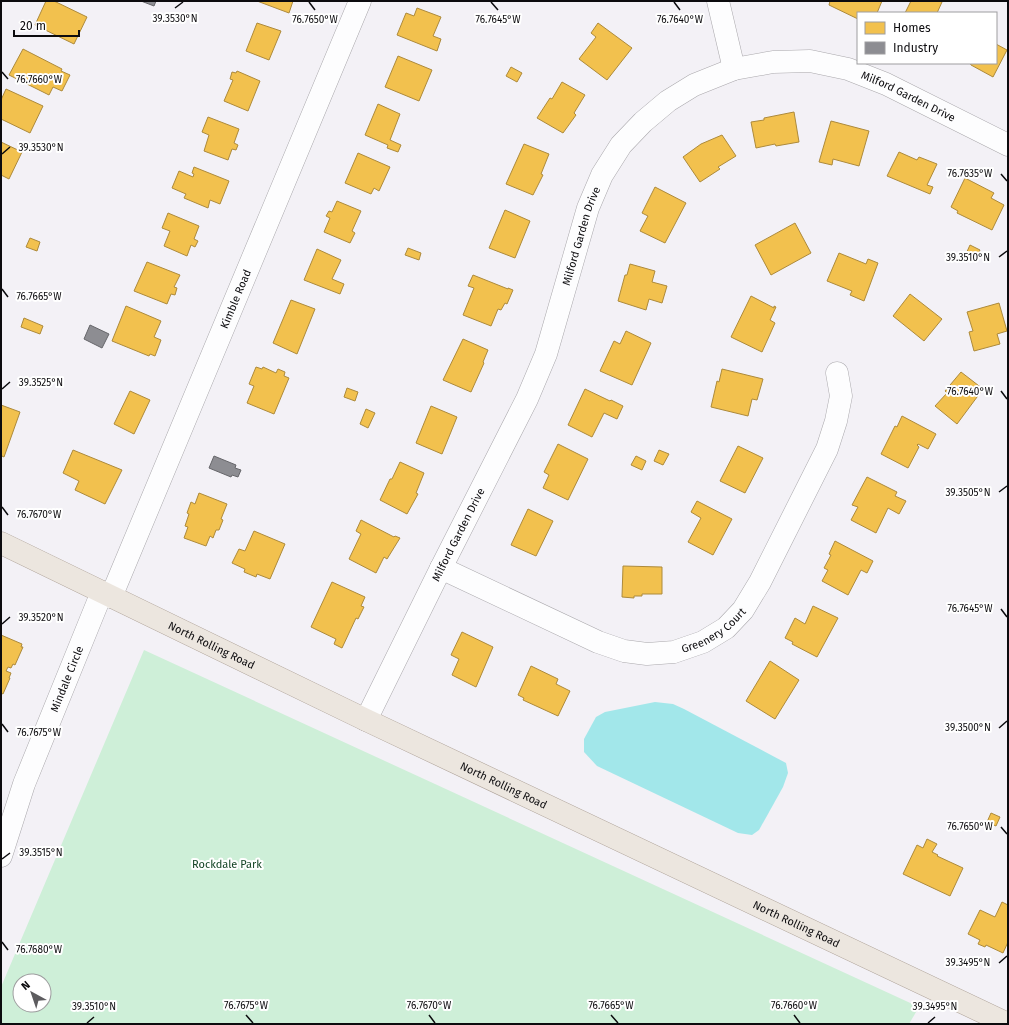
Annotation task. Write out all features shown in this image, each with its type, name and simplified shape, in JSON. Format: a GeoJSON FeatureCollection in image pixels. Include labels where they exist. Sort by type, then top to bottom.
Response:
{"type":"FeatureCollection","features":[{"type":"Feature","properties":{"kind":"main road","name":"North Rolling Road"},"geometry":{"type":"LineString","coordinates":[[1,543],[366,720],[1008,1024]]}},
{"type":"Feature","properties":{"kind":"street","name":"Kimble Road"},"geometry":{"type":"LineString","coordinates":[[106,595],[360,1]]}},
{"type":"Feature","properties":{"kind":"street"},"geometry":{"type":"LineString","coordinates":[[718,1],[734,69]]}},
{"type":"Feature","properties":{"kind":"street","name":"Milford Garden Drive"},"geometry":{"type":"LineString","coordinates":[[366,720],[527,399],[546,354],[588,208],[602,175],[621,145],[643,122],[668,100],[694,85],[734,69],[773,62],[810,61],[848,69],[886,84],[1008,145]]}},
{"type":"Feature","properties":{"kind":"street","name":"Greenery Court"},"geometry":{"type":"LineString","coordinates":[[441,568],[598,642],[624,651],[647,654],[674,652],[703,642],[726,628],[743,610],[760,582],[827,449],[836,421],[841,396],[837,373]]}},
{"type":"Feature","properties":{"kind":"street","name":"Mindale Circle"},"geometry":{"type":"LineString","coordinates":[[1,856],[24,784],[106,595]]}},
{"type":"Feature","properties":{"kind":"green space","name":"Rockdale Park"},"geometry":{"type":"Polygon","coordinates":[[[144,650],[919,1007],[909,1024],[1,1024],[1,987],[144,650]]]}},
{"type":"Feature","properties":{"kind":"water"},"geometry":{"type":"Polygon","coordinates":[[[655,702],[673,704],[684,709],[786,763],[788,773],[783,787],[759,830],[752,835],[738,833],[597,766],[584,752],[584,739],[596,717],[605,712],[655,702]]]}},
{"type":"Feature","properties":{"kind":"building: Homes"},"geometry":{"type":"Polygon","coordinates":[[[46,1],[54,1],[87,17],[74,44],[35,25],[46,1]]]}},
{"type":"Feature","properties":{"kind":"building: Homes"},"geometry":{"type":"Polygon","coordinates":[[[257,1],[293,1],[289,13],[257,1]]]}},
{"type":"Feature","properties":{"kind":"building: Homes"},"geometry":{"type":"Polygon","coordinates":[[[830,1],[882,1],[877,12],[857,12],[857,19],[829,5],[830,1]]]}},
{"type":"Feature","properties":{"kind":"building: Homes"},"geometry":{"type":"Polygon","coordinates":[[[911,1],[942,2],[937,12],[906,12],[911,1]]]}},
{"type":"Feature","properties":{"kind":"building: Homes"},"geometry":{"type":"Polygon","coordinates":[[[417,8],[441,17],[433,36],[441,39],[437,51],[397,35],[406,13],[414,16],[417,8]]]}},
{"type":"Feature","properties":{"kind":"building: Homes"},"geometry":{"type":"Polygon","coordinates":[[[257,23],[281,31],[269,60],[246,51],[257,23]]]}},
{"type":"Feature","properties":{"kind":"building: Homes"},"geometry":{"type":"Polygon","coordinates":[[[598,23],[632,48],[607,80],[579,59],[596,37],[591,33],[598,23]]]}},
{"type":"Feature","properties":{"kind":"building: Homes"},"geometry":{"type":"Polygon","coordinates":[[[997,45],[1007,50],[993,77],[971,65],[997,64],[997,45]]]}},
{"type":"Feature","properties":{"kind":"building: Homes"},"geometry":{"type":"Polygon","coordinates":[[[23,49],[62,69],[61,71],[70,75],[62,91],[53,87],[49,95],[9,75],[23,49]]]}},
{"type":"Feature","properties":{"kind":"building: Homes"},"geometry":{"type":"Polygon","coordinates":[[[398,56],[432,70],[419,101],[385,87],[398,56]]]}},
{"type":"Feature","properties":{"kind":"building: Homes"},"geometry":{"type":"Polygon","coordinates":[[[511,67],[522,73],[517,82],[506,76],[511,67]]]}},
{"type":"Feature","properties":{"kind":"building: Homes"},"geometry":{"type":"Polygon","coordinates":[[[237,71],[260,81],[248,111],[224,101],[233,80],[230,79],[232,72],[236,73],[237,71]]]}},
{"type":"Feature","properties":{"kind":"building: Homes"},"geometry":{"type":"Polygon","coordinates":[[[562,82],[585,95],[574,113],[576,115],[563,133],[537,118],[550,98],[552,99],[562,82]]]}},
{"type":"Feature","properties":{"kind":"building: Homes"},"geometry":{"type":"Polygon","coordinates":[[[6,89],[43,106],[30,133],[1,119],[1,100],[6,89]]]}},
{"type":"Feature","properties":{"kind":"building: Homes"},"geometry":{"type":"Polygon","coordinates":[[[378,104],[400,114],[390,140],[401,145],[398,152],[387,148],[388,145],[365,135],[378,104]]]}},
{"type":"Feature","properties":{"kind":"building: Homes"},"geometry":{"type":"Polygon","coordinates":[[[794,112],[799,142],[776,146],[775,144],[756,148],[751,122],[794,112]]]}},
{"type":"Feature","properties":{"kind":"building: Homes"},"geometry":{"type":"Polygon","coordinates":[[[208,117],[239,129],[234,143],[238,145],[236,150],[232,149],[228,160],[204,151],[209,135],[202,132],[208,117]]]}},
{"type":"Feature","properties":{"kind":"building: Homes"},"geometry":{"type":"Polygon","coordinates":[[[831,121],[869,131],[859,166],[833,159],[832,165],[819,162],[831,121]]]}},
{"type":"Feature","properties":{"kind":"building: Homes"},"geometry":{"type":"Polygon","coordinates":[[[722,135],[736,156],[718,167],[720,169],[700,182],[683,157],[701,144],[722,135]]]}},
{"type":"Feature","properties":{"kind":"building: Homes"},"geometry":{"type":"Polygon","coordinates":[[[1,142],[22,152],[9,179],[1,175],[1,142]]]}},
{"type":"Feature","properties":{"kind":"building: Homes"},"geometry":{"type":"Polygon","coordinates":[[[524,144],[549,154],[541,174],[543,175],[533,195],[506,184],[524,144]]]}},
{"type":"Feature","properties":{"kind":"building: Homes"},"geometry":{"type":"Polygon","coordinates":[[[899,152],[917,160],[919,157],[937,164],[927,185],[933,187],[930,194],[887,176],[899,152]]]}},
{"type":"Feature","properties":{"kind":"building: Homes"},"geometry":{"type":"Polygon","coordinates":[[[358,153],[390,167],[379,191],[374,188],[371,194],[345,183],[358,153]]]}},
{"type":"Feature","properties":{"kind":"building: Homes"},"geometry":{"type":"Polygon","coordinates":[[[194,167],[229,181],[220,204],[210,200],[208,208],[184,198],[186,194],[172,188],[179,171],[193,177],[194,174],[192,173],[194,167]]]}},
{"type":"Feature","properties":{"kind":"building: Homes"},"geometry":{"type":"Polygon","coordinates":[[[965,178],[994,193],[991,198],[1004,205],[992,230],[957,213],[958,211],[951,207],[965,178]]]}},
{"type":"Feature","properties":{"kind":"building: Homes"},"geometry":{"type":"Polygon","coordinates":[[[655,187],[686,203],[665,243],[640,231],[648,216],[642,213],[655,187]]]}},
{"type":"Feature","properties":{"kind":"building: Homes"},"geometry":{"type":"Polygon","coordinates":[[[337,201],[361,211],[352,231],[355,233],[350,243],[324,232],[330,218],[326,216],[329,211],[332,212],[337,201]]]}},
{"type":"Feature","properties":{"kind":"building: Homes"},"geometry":{"type":"Polygon","coordinates":[[[505,210],[530,221],[515,258],[489,248],[505,210]]]}},
{"type":"Feature","properties":{"kind":"building: Homes"},"geometry":{"type":"Polygon","coordinates":[[[168,213],[199,226],[194,239],[198,241],[195,247],[191,245],[187,256],[164,246],[170,231],[162,228],[168,213]]]}},
{"type":"Feature","properties":{"kind":"building: Homes"},"geometry":{"type":"Polygon","coordinates":[[[795,223],[811,253],[771,275],[755,245],[795,223]]]}},
{"type":"Feature","properties":{"kind":"building: Homes"},"geometry":{"type":"Polygon","coordinates":[[[30,238],[40,242],[37,251],[26,247],[30,238]]]}},
{"type":"Feature","properties":{"kind":"building: Homes"},"geometry":{"type":"Polygon","coordinates":[[[970,245],[980,250],[975,261],[965,256],[970,245]]]}},
{"type":"Feature","properties":{"kind":"building: Homes"},"geometry":{"type":"Polygon","coordinates":[[[408,248],[421,253],[419,260],[405,255],[408,248]]]}},
{"type":"Feature","properties":{"kind":"building: Homes"},"geometry":{"type":"Polygon","coordinates":[[[317,249],[341,260],[332,279],[344,284],[340,294],[304,280],[317,249]]]}},
{"type":"Feature","properties":{"kind":"building: Homes"},"geometry":{"type":"Polygon","coordinates":[[[839,253],[866,264],[868,259],[878,263],[864,301],[850,295],[852,291],[827,281],[839,253]]]}},
{"type":"Feature","properties":{"kind":"building: Homes"},"geometry":{"type":"Polygon","coordinates":[[[147,262],[180,275],[174,287],[177,288],[175,295],[171,294],[167,304],[134,291],[147,262]]]}},
{"type":"Feature","properties":{"kind":"building: Homes"},"geometry":{"type":"Polygon","coordinates":[[[630,264],[655,271],[652,282],[667,286],[662,303],[649,299],[646,310],[618,301],[625,275],[627,275],[630,264]]]}},
{"type":"Feature","properties":{"kind":"building: Homes"},"geometry":{"type":"Polygon","coordinates":[[[473,275],[513,290],[507,304],[505,303],[501,310],[498,309],[491,326],[463,315],[474,288],[468,286],[473,275]]]}},
{"type":"Feature","properties":{"kind":"building: Homes"},"geometry":{"type":"Polygon","coordinates":[[[910,294],[942,319],[924,341],[893,316],[910,294]]]}},
{"type":"Feature","properties":{"kind":"building: Homes"},"geometry":{"type":"Polygon","coordinates":[[[751,296],[774,308],[774,306],[776,307],[770,320],[775,323],[762,352],[731,337],[751,296]]]}},
{"type":"Feature","properties":{"kind":"building: Homes"},"geometry":{"type":"Polygon","coordinates":[[[291,300],[315,309],[297,354],[273,343],[291,300]]]}},
{"type":"Feature","properties":{"kind":"building: Homes"},"geometry":{"type":"Polygon","coordinates":[[[999,303],[1007,331],[997,334],[1000,344],[974,351],[969,332],[973,331],[967,312],[999,303]]]}},
{"type":"Feature","properties":{"kind":"building: Homes"},"geometry":{"type":"Polygon","coordinates":[[[126,306],[161,321],[154,337],[161,340],[155,356],[150,354],[149,356],[112,341],[126,306]]]}},
{"type":"Feature","properties":{"kind":"building: Homes"},"geometry":{"type":"Polygon","coordinates":[[[24,318],[43,326],[40,334],[21,327],[24,318]]]}},
{"type":"Feature","properties":{"kind":"building: Homes"},"geometry":{"type":"Polygon","coordinates":[[[626,331],[651,343],[632,385],[600,371],[614,341],[620,344],[626,331]]]}},
{"type":"Feature","properties":{"kind":"building: Homes"},"geometry":{"type":"Polygon","coordinates":[[[463,339],[488,350],[471,392],[443,380],[463,339]]]}},
{"type":"Feature","properties":{"kind":"building: Homes"},"geometry":{"type":"Polygon","coordinates":[[[256,367],[262,369],[263,367],[276,373],[278,369],[285,372],[284,376],[289,378],[274,414],[247,403],[254,386],[249,384],[256,367]]]}},
{"type":"Feature","properties":{"kind":"building: Homes"},"geometry":{"type":"Polygon","coordinates":[[[722,369],[763,379],[757,400],[752,399],[748,416],[711,407],[717,381],[719,382],[722,369]]]}},
{"type":"Feature","properties":{"kind":"building: Homes"},"geometry":{"type":"Polygon","coordinates":[[[961,372],[983,389],[957,424],[935,406],[947,393],[945,391],[961,372]]]}},
{"type":"Feature","properties":{"kind":"building: Homes"},"geometry":{"type":"Polygon","coordinates":[[[347,388],[358,392],[355,401],[344,397],[347,388]]]}},
{"type":"Feature","properties":{"kind":"building: Homes"},"geometry":{"type":"Polygon","coordinates":[[[585,389],[623,406],[617,419],[604,413],[592,437],[568,425],[585,389]]]}},
{"type":"Feature","properties":{"kind":"building: Homes"},"geometry":{"type":"Polygon","coordinates":[[[130,391],[150,400],[134,434],[114,424],[130,391]]]}},
{"type":"Feature","properties":{"kind":"building: Homes"},"geometry":{"type":"Polygon","coordinates":[[[1,405],[20,412],[4,457],[2,456],[1,459],[1,405]]]}},
{"type":"Feature","properties":{"kind":"building: Homes"},"geometry":{"type":"Polygon","coordinates":[[[431,406],[457,417],[442,454],[416,443],[431,406]]]}},
{"type":"Feature","properties":{"kind":"building: Homes"},"geometry":{"type":"Polygon","coordinates":[[[366,409],[375,413],[368,428],[360,424],[366,409]]]}},
{"type":"Feature","properties":{"kind":"building: Homes"},"geometry":{"type":"Polygon","coordinates":[[[902,416],[936,434],[928,449],[918,444],[917,445],[919,447],[908,468],[881,454],[895,426],[897,427],[902,416]]]}},
{"type":"Feature","properties":{"kind":"building: Homes"},"geometry":{"type":"Polygon","coordinates":[[[558,444],[588,459],[568,500],[543,488],[549,475],[544,472],[558,444]]]}},
{"type":"Feature","properties":{"kind":"building: Homes"},"geometry":{"type":"Polygon","coordinates":[[[738,446],[763,458],[745,493],[720,481],[738,446]]]}},
{"type":"Feature","properties":{"kind":"building: Homes"},"geometry":{"type":"Polygon","coordinates":[[[73,450],[122,470],[105,504],[75,490],[79,481],[63,473],[73,450]]]}},
{"type":"Feature","properties":{"kind":"building: Homes"},"geometry":{"type":"Polygon","coordinates":[[[659,450],[669,454],[663,465],[654,461],[659,450]]]}},
{"type":"Feature","properties":{"kind":"building: Homes"},"geometry":{"type":"Polygon","coordinates":[[[636,456],[646,461],[642,470],[631,465],[636,456]]]}},
{"type":"Feature","properties":{"kind":"building: Homes"},"geometry":{"type":"Polygon","coordinates":[[[400,462],[424,473],[416,493],[418,494],[407,514],[380,500],[400,462]]]}},
{"type":"Feature","properties":{"kind":"building: Homes"},"geometry":{"type":"Polygon","coordinates":[[[867,477],[897,492],[895,496],[906,501],[899,514],[888,508],[876,533],[851,520],[858,507],[852,505],[867,477]]]}},
{"type":"Feature","properties":{"kind":"building: Homes"},"geometry":{"type":"Polygon","coordinates":[[[199,493],[227,504],[221,519],[223,520],[219,530],[216,530],[213,538],[210,536],[206,546],[184,538],[188,527],[185,526],[189,514],[187,513],[191,502],[195,504],[199,493]]]}},
{"type":"Feature","properties":{"kind":"building: Homes"},"geometry":{"type":"Polygon","coordinates":[[[697,501],[732,519],[713,555],[688,542],[701,518],[691,512],[697,501]]]}},
{"type":"Feature","properties":{"kind":"building: Homes"},"geometry":{"type":"Polygon","coordinates":[[[528,509],[553,521],[536,556],[511,545],[528,509]]]}},
{"type":"Feature","properties":{"kind":"building: Homes"},"geometry":{"type":"Polygon","coordinates":[[[361,520],[394,537],[400,538],[387,559],[384,557],[376,573],[349,559],[361,534],[356,531],[361,520]]]}},
{"type":"Feature","properties":{"kind":"building: Homes"},"geometry":{"type":"Polygon","coordinates":[[[254,531],[285,544],[270,579],[257,574],[256,577],[244,572],[245,569],[232,563],[239,549],[245,551],[254,531]]]}},
{"type":"Feature","properties":{"kind":"building: Homes"},"geometry":{"type":"Polygon","coordinates":[[[835,541],[873,561],[867,573],[861,570],[848,595],[822,581],[828,570],[824,568],[831,555],[829,554],[835,541]]]}},
{"type":"Feature","properties":{"kind":"building: Homes"},"geometry":{"type":"Polygon","coordinates":[[[623,566],[662,567],[662,594],[642,594],[642,596],[634,596],[634,598],[622,597],[623,566]]]}},
{"type":"Feature","properties":{"kind":"building: Homes"},"geometry":{"type":"Polygon","coordinates":[[[332,582],[365,597],[361,606],[364,607],[358,619],[356,618],[342,648],[334,644],[336,639],[311,627],[332,582]]]}},
{"type":"Feature","properties":{"kind":"building: Homes"},"geometry":{"type":"Polygon","coordinates":[[[813,606],[838,618],[817,657],[792,644],[793,642],[785,638],[795,618],[805,624],[813,606]]]}},
{"type":"Feature","properties":{"kind":"building: Homes"},"geometry":{"type":"Polygon","coordinates":[[[462,632],[493,647],[476,687],[452,675],[459,659],[451,655],[462,632]]]}},
{"type":"Feature","properties":{"kind":"building: Homes"},"geometry":{"type":"Polygon","coordinates":[[[1,635],[22,644],[21,647],[23,647],[15,665],[13,664],[11,668],[8,667],[6,671],[11,673],[3,694],[1,693],[1,635]]]}},
{"type":"Feature","properties":{"kind":"building: Homes"},"geometry":{"type":"Polygon","coordinates":[[[770,661],[799,680],[775,719],[746,701],[770,661]]]}},
{"type":"Feature","properties":{"kind":"building: Homes"},"geometry":{"type":"Polygon","coordinates":[[[531,666],[558,679],[556,684],[570,691],[558,716],[523,700],[524,698],[518,695],[531,666]]]}},
{"type":"Feature","properties":{"kind":"building: Homes"},"geometry":{"type":"Polygon","coordinates":[[[991,813],[1000,817],[996,826],[987,822],[991,813]]]}},
{"type":"Feature","properties":{"kind":"building: Homes"},"geometry":{"type":"Polygon","coordinates":[[[927,839],[937,844],[932,852],[938,855],[937,856],[963,868],[950,896],[903,874],[917,845],[923,848],[927,839]]]}},
{"type":"Feature","properties":{"kind":"building: Homes"},"geometry":{"type":"Polygon","coordinates":[[[1002,902],[1008,905],[1008,942],[1003,953],[986,945],[985,947],[978,944],[980,940],[968,934],[980,910],[995,917],[1002,902]]]}},
{"type":"Feature","properties":{"kind":"building: Industry"},"geometry":{"type":"Polygon","coordinates":[[[141,1],[156,1],[154,6],[141,1]]]}},
{"type":"Feature","properties":{"kind":"building: Industry"},"geometry":{"type":"Polygon","coordinates":[[[90,325],[109,334],[102,348],[84,339],[90,325]]]}},
{"type":"Feature","properties":{"kind":"building: Industry"},"geometry":{"type":"Polygon","coordinates":[[[214,456],[236,465],[235,468],[241,470],[238,477],[232,475],[231,477],[209,468],[214,456]]]}}]}
